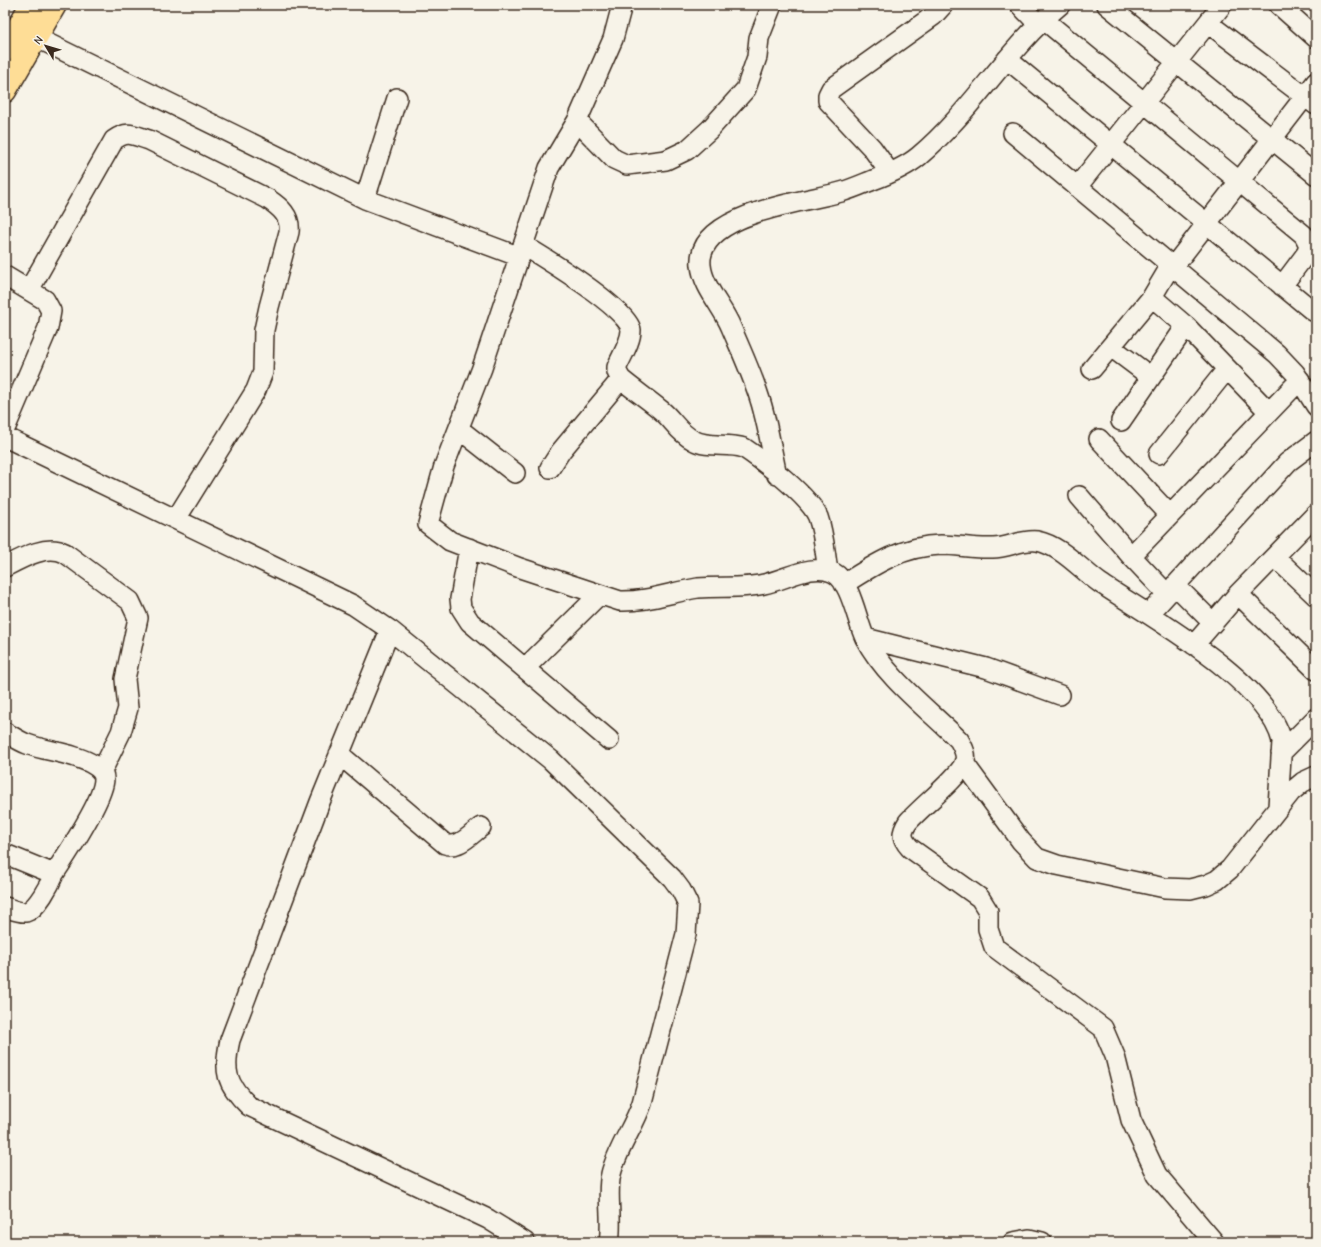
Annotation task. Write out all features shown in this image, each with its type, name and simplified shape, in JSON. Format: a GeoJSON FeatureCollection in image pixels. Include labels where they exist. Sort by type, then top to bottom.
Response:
{"type":"FeatureCollection","features":[{"type":"Feature","properties":{"kind":"main road"},"geometry":{"type":"LineString","coordinates":[[5,91],[27,33],[31,5]]}},
{"type":"Feature","properties":{"kind":"main road"},"geometry":{"type":"LineString","coordinates":[[5,50],[27,33],[55,5]]}},
{"type":"Feature","properties":{"kind":"street"},"geometry":{"type":"LineString","coordinates":[[622,5],[613,39],[577,121],[549,168],[482,368],[444,466],[428,524],[450,541],[599,595],[620,601],[633,602],[698,588],[764,584],[810,570],[828,571],[835,574],[844,584],[865,638],[877,656],[913,697],[960,740],[964,749],[964,764],[1021,841],[1037,858],[1058,865],[1165,888],[1190,889],[1206,885],[1217,880],[1230,869],[1278,807],[1303,782],[1316,776]]}},
{"type":"Feature","properties":{"kind":"street"},"geometry":{"type":"LineString","coordinates":[[577,121],[614,159],[627,165],[666,160],[687,150],[710,129],[746,89],[755,63],[759,38],[772,5]]}},
{"type":"Feature","properties":{"kind":"street"},"geometry":{"type":"LineString","coordinates":[[890,173],[872,148],[828,101],[828,95],[831,89],[933,16],[943,5]]}},
{"type":"Feature","properties":{"kind":"street"},"geometry":{"type":"LineString","coordinates":[[1020,5],[1040,22],[1146,102],[1240,180],[1308,240],[1309,245],[1306,254],[1282,286]]}},
{"type":"Feature","properties":{"kind":"street"},"geometry":{"type":"LineString","coordinates":[[777,475],[763,409],[730,325],[706,281],[701,264],[704,248],[715,233],[739,218],[765,209],[841,192],[890,173],[918,157],[948,129],[1040,22],[1060,5]]}},
{"type":"Feature","properties":{"kind":"street"},"geometry":{"type":"LineString","coordinates":[[1107,5],[1271,140],[1316,175]]}},
{"type":"Feature","properties":{"kind":"street"},"geometry":{"type":"LineString","coordinates":[[1077,187],[1178,63],[1222,5]]}},
{"type":"Feature","properties":{"kind":"street"},"geometry":{"type":"LineString","coordinates":[[1282,6],[1316,38]]}},
{"type":"Feature","properties":{"kind":"street"},"geometry":{"type":"LineString","coordinates":[[1092,369],[1152,297],[1172,266],[1207,224],[1271,140],[1312,94],[1208,23]]}},
{"type":"Feature","properties":{"kind":"street"},"geometry":{"type":"LineString","coordinates":[[27,33],[365,199],[522,251],[578,278],[628,323],[631,329],[630,336],[617,367],[617,372],[621,379],[663,412],[673,424],[692,440],[699,443],[737,446],[744,448],[812,506],[818,516],[828,571]]}},
{"type":"Feature","properties":{"kind":"street"},"geometry":{"type":"LineString","coordinates":[[1007,60],[1313,311]]}},
{"type":"Feature","properties":{"kind":"street"},"geometry":{"type":"LineString","coordinates":[[365,199],[397,98]]}},
{"type":"Feature","properties":{"kind":"street"},"geometry":{"type":"LineString","coordinates":[[29,290],[114,140],[123,133],[149,140],[268,199],[279,206],[286,216],[290,223],[289,232],[264,330],[263,372],[256,390],[176,518]]}},
{"type":"Feature","properties":{"kind":"street"},"geometry":{"type":"LineString","coordinates":[[1013,133],[1278,354],[1300,380],[1316,406]]}},
{"type":"Feature","properties":{"kind":"street"},"geometry":{"type":"LineString","coordinates":[[5,276],[45,300],[51,311],[48,328],[5,429]]}},
{"type":"Feature","properties":{"kind":"street"},"geometry":{"type":"LineString","coordinates":[[1152,297],[1186,326],[1269,412]]}},
{"type":"Feature","properties":{"kind":"street"},"geometry":{"type":"LineString","coordinates":[[1120,421],[1186,326]]}},
{"type":"Feature","properties":{"kind":"street"},"geometry":{"type":"LineString","coordinates":[[1111,348],[1151,377]]}},
{"type":"Feature","properties":{"kind":"street"},"geometry":{"type":"LineString","coordinates":[[1159,454],[1227,368]]}},
{"type":"Feature","properties":{"kind":"street"},"geometry":{"type":"LineString","coordinates":[[550,468],[561,451],[621,379]]}},
{"type":"Feature","properties":{"kind":"street"},"geometry":{"type":"LineString","coordinates":[[1131,556],[1300,380]]}},
{"type":"Feature","properties":{"kind":"street"},"geometry":{"type":"LineString","coordinates":[[459,429],[515,473]]}},
{"type":"Feature","properties":{"kind":"street"},"geometry":{"type":"LineString","coordinates":[[5,437],[176,518],[353,605],[390,630],[552,760],[672,878],[681,890],[688,904],[686,934],[642,1103],[616,1158],[611,1173],[610,1186],[612,1227],[609,1242]]}},
{"type":"Feature","properties":{"kind":"street"},"geometry":{"type":"LineString","coordinates":[[1099,439],[1170,515]]}},
{"type":"Feature","properties":{"kind":"street"},"geometry":{"type":"LineString","coordinates":[[1150,613],[1288,462],[1312,449]]}},
{"type":"Feature","properties":{"kind":"street"},"geometry":{"type":"LineString","coordinates":[[1079,496],[1131,556],[1213,623]]}},
{"type":"Feature","properties":{"kind":"street"},"geometry":{"type":"LineString","coordinates":[[1194,646],[1238,594],[1315,518]]}},
{"type":"Feature","properties":{"kind":"street"},"geometry":{"type":"LineString","coordinates":[[844,584],[879,561],[902,551],[940,545],[993,548],[1032,541],[1047,544],[1056,549],[1100,583],[1150,613],[1194,646],[1244,686],[1274,720],[1282,741],[1278,807]]}},
{"type":"Feature","properties":{"kind":"street"},"geometry":{"type":"LineString","coordinates":[[469,548],[460,599],[461,608],[470,622],[609,740]]}},
{"type":"Feature","properties":{"kind":"street"},"geometry":{"type":"LineString","coordinates":[[5,567],[37,552],[57,549],[130,601],[135,610],[138,618],[138,627],[126,679],[128,708],[121,732],[102,771]]}},
{"type":"Feature","properties":{"kind":"street"},"geometry":{"type":"LineString","coordinates":[[1275,557],[1316,596]]}},
{"type":"Feature","properties":{"kind":"street"},"geometry":{"type":"LineString","coordinates":[[1238,594],[1316,670]]}},
{"type":"Feature","properties":{"kind":"street"},"geometry":{"type":"LineString","coordinates":[[525,668],[599,595]]}},
{"type":"Feature","properties":{"kind":"street"},"geometry":{"type":"LineString","coordinates":[[390,630],[339,754],[230,1040],[226,1071],[234,1092],[249,1106],[482,1216],[525,1242]]}},
{"type":"Feature","properties":{"kind":"street"},"geometry":{"type":"LineString","coordinates":[[865,638],[986,668],[1060,695]]}},
{"type":"Feature","properties":{"kind":"street"},"geometry":{"type":"LineString","coordinates":[[1281,753],[1316,718]]}},
{"type":"Feature","properties":{"kind":"street"},"geometry":{"type":"LineString","coordinates":[[5,732],[26,744],[64,753],[94,764],[102,771],[104,780],[101,791],[85,824],[54,874],[48,888],[32,909],[26,912],[5,907]]}},
{"type":"Feature","properties":{"kind":"street"},"geometry":{"type":"LineString","coordinates":[[339,754],[445,844],[454,846],[459,844],[481,827]]}},
{"type":"Feature","properties":{"kind":"street"},"geometry":{"type":"LineString","coordinates":[[964,764],[957,773],[908,822],[902,832],[903,839],[910,848],[980,898],[988,911],[988,929],[994,947],[1103,1028],[1115,1056],[1131,1120],[1157,1175],[1214,1242]]}},
{"type":"Feature","properties":{"kind":"street"},"geometry":{"type":"LineString","coordinates":[[5,854],[54,874]]}},
{"type":"Feature","properties":{"kind":"street"},"geometry":{"type":"LineString","coordinates":[[1013,1242],[1029,1239],[1042,1242]]}}]}
